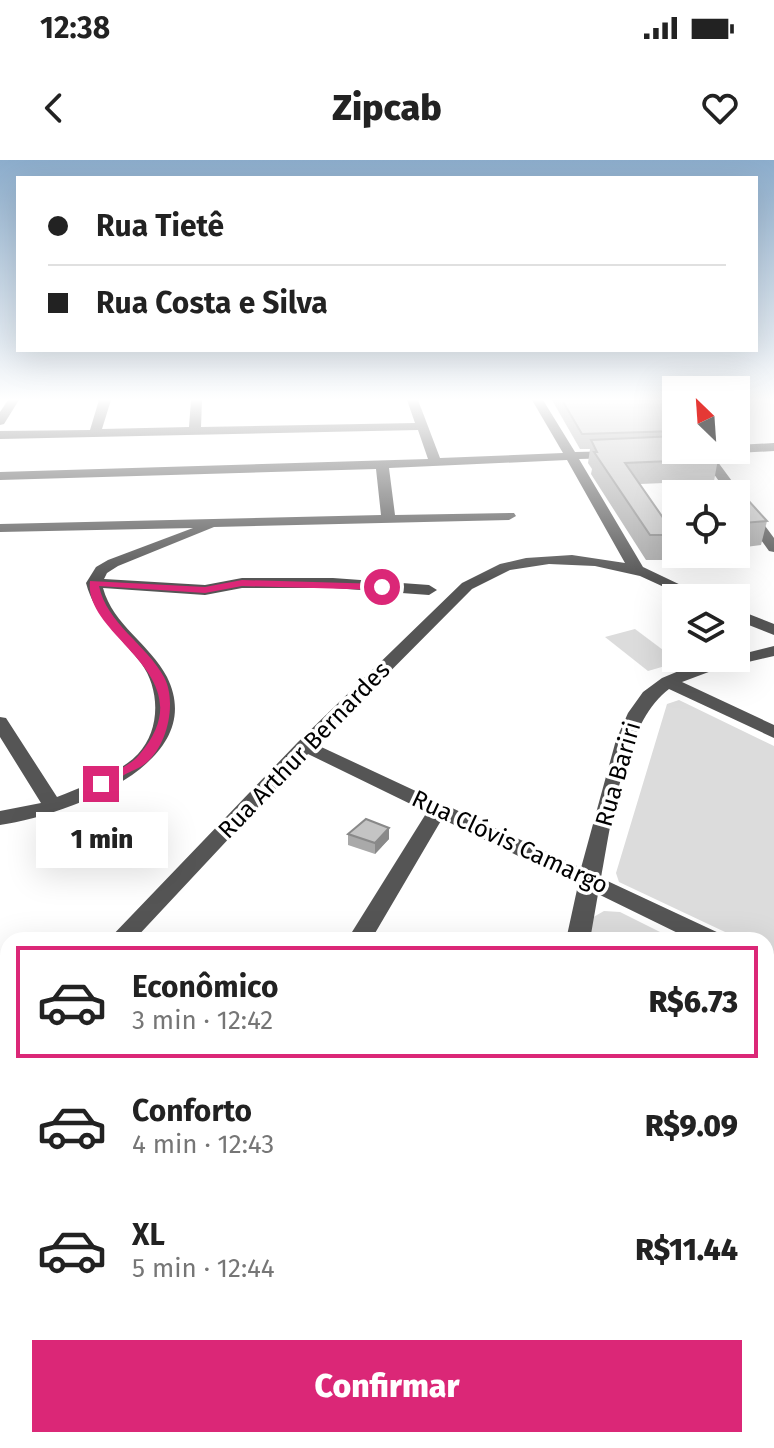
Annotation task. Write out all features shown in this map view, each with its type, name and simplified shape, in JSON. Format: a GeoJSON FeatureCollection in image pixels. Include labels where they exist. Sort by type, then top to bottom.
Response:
{"type":"FeatureCollection","features":[{"type":"Feature","properties":{"kind":"street"},"geometry":{"type":"LineString","coordinates":[[0,478],[383,466],[455,460]]}},
{"type":"Feature","properties":{"kind":"street"},"geometry":{"type":"LineString","coordinates":[[572,460],[637,570],[668,584]]}},
{"type":"Feature","properties":{"kind":"street"},"geometry":{"type":"LineString","coordinates":[[714,464],[774,548]]}},
{"type":"Feature","properties":{"kind":"street"},"geometry":{"type":"LineString","coordinates":[[383,466],[388,517]]}},
{"type":"Feature","properties":{"kind":"street"},"geometry":{"type":"LineString","coordinates":[[0,528],[509,516]]}},
{"type":"Feature","properties":{"kind":"street"},"geometry":{"type":"LineString","coordinates":[[0,818],[53,807],[144,759],[163,723],[165,700],[158,677],[106,614],[97,599],[94,583],[101,570],[113,563],[222,522]]}},
{"type":"Feature","properties":{"kind":"street","name":"Rua Arthur Bernardes"},"geometry":{"type":"LineString","coordinates":[[128,932],[305,746],[467,586],[495,569],[534,561],[558,560],[637,570]]}},
{"type":"Feature","properties":{"kind":"street"},"geometry":{"type":"LineString","coordinates":[[94,583],[205,590],[242,583],[333,583],[429,590]]}},
{"type":"Feature","properties":{"kind":"street"},"geometry":{"type":"LineString","coordinates":[[750,620],[774,630]]}},
{"type":"Feature","properties":{"kind":"street","name":"Rua Bariri"},"geometry":{"type":"LineString","coordinates":[[579,932],[589,880],[621,753],[636,711],[648,696],[668,682],[774,651]]}},
{"type":"Feature","properties":{"kind":"street"},"geometry":{"type":"LineString","coordinates":[[668,682],[774,732]]}},
{"type":"Feature","properties":{"kind":"street"},"geometry":{"type":"LineString","coordinates":[[0,722],[53,807]]}},
{"type":"Feature","properties":{"kind":"street","name":"Rua Clóvis Camargo"},"geometry":{"type":"LineString","coordinates":[[305,746],[696,932]]}},
{"type":"Feature","properties":{"kind":"street"},"geometry":{"type":"LineString","coordinates":[[364,932],[439,808]]}},
{"type":"Feature","properties":{"kind":"shaded area"},"geometry":{"type":"Polygon","coordinates":[[[635,629],[662,649],[662,667],[648,671],[605,637],[635,629]]]}},
{"type":"Feature","properties":{"kind":"shaded area"},"geometry":{"type":"Polygon","coordinates":[[[679,700],[774,746],[774,932],[725,932],[619,882],[616,873],[667,704],[679,700]]]}},
{"type":"Feature","properties":{"kind":"shaded area"},"geometry":{"type":"Polygon","coordinates":[[[604,911],[620,912],[660,932],[587,932],[590,919],[604,911]]]}},
{"type":"Feature","properties":{"kind":"building"},"geometry":{"type":"Polygon","coordinates":[[[599,460],[662,460],[625,463],[662,516],[662,535],[650,535],[599,460]]]}},
{"type":"Feature","properties":{"kind":"building"},"geometry":{"type":"Polygon","coordinates":[[[750,502],[767,521],[750,522],[750,502]]]}},
{"type":"Feature","properties":{"kind":"building"},"geometry":{"type":"Polygon","coordinates":[[[366,819],[389,828],[375,843],[348,834],[366,819]]]}},
{"type":"Feature","properties":{"kind":"route"},"geometry":{"type":"LineString","coordinates":[[101,784],[144,759],[163,723],[165,700],[158,677],[106,614],[97,599],[94,583],[205,590],[242,583],[333,583],[382,587]]}}]}
